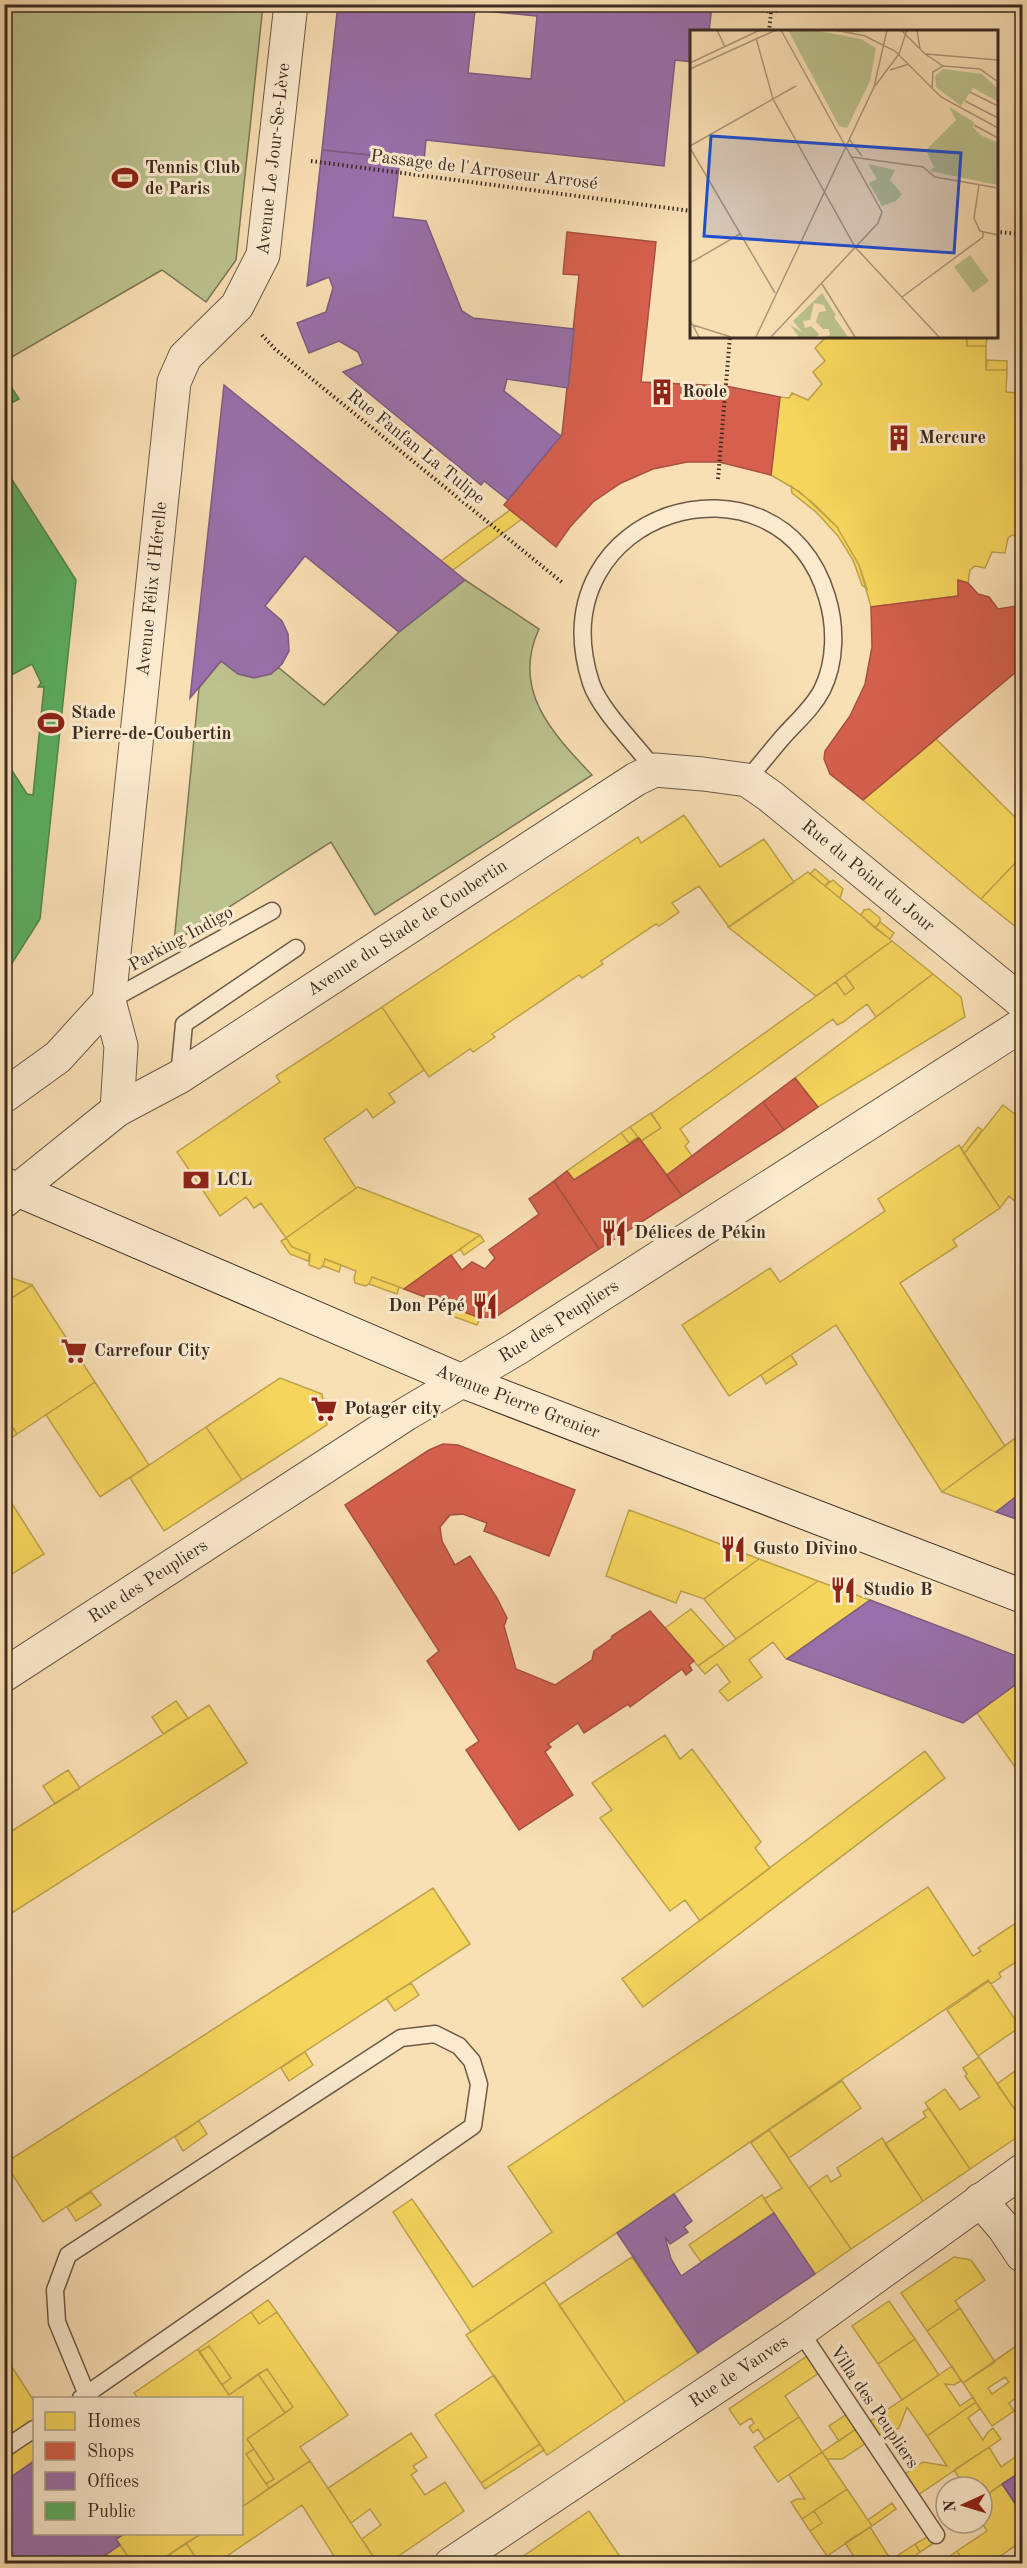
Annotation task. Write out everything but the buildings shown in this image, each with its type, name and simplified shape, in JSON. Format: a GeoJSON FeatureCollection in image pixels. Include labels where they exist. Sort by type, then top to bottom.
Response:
{"type":"FeatureCollection","features":[{"type":"Feature","properties":{"kind":"street","name":"Avenue Le Jour-Se-Lève"},"geometry":{"type":"LineString","coordinates":[[237,306],[262,255],[291,4]]}},
{"type":"Feature","properties":{"kind":"street","name":"Avenue Félix d'Hérelle"},"geometry":{"type":"LineString","coordinates":[[117,1110],[121,1046],[109,1001],[174,382],[185,357],[237,306]]}},
{"type":"Feature","properties":{"kind":"street","name":"Rue du Point du Jour"},"geometry":{"type":"LineString","coordinates":[[655,770],[747,780],[770,796],[1023,1002]]}},
{"type":"Feature","properties":{"kind":"street","name":"Avenue du Stade de Coubertin"},"geometry":{"type":"LineString","coordinates":[[117,1110],[179,1077],[636,779],[655,770]]}},
{"type":"Feature","properties":{"kind":"street"},"geometry":{"type":"LineString","coordinates":[[4,1096],[58,1057],[109,1001]]}},
{"type":"Feature","properties":{"kind":"street","name":"Rue des Peupliers"},"geometry":{"type":"LineString","coordinates":[[4,1675],[406,1414],[516,1349],[1023,1025]]}},
{"type":"Feature","properties":{"kind":"street"},"geometry":{"type":"LineString","coordinates":[[9,1192],[117,1110]]}},
{"type":"Feature","properties":{"kind":"street","name":"Avenue Pierre Grenier"},"geometry":{"type":"LineString","coordinates":[[9,1192],[462,1381],[1023,1596]]}},
{"type":"Feature","properties":{"kind":"street","name":"Rue de Vanves"},"geometry":{"type":"LineString","coordinates":[[451,2564],[800,2331],[1023,2171]]}},
{"type":"Feature","properties":{"kind":"street"},"geometry":{"type":"LineString","coordinates":[[980,2200],[1023,2255]]}},
{"type":"Feature","properties":{"kind":"lane"},"geometry":{"type":"LineString","coordinates":[[655,770],[604,707],[591,685],[581,645],[585,602],[596,576],[612,552],[632,533],[655,519],[688,510],[714,508],[751,515],[774,527],[795,542],[810,559],[822,581],[832,614],[834,649],[823,688],[806,715],[747,780]]}},
{"type":"Feature","properties":{"kind":"lane","name":"Parking Indigo"},"geometry":{"type":"LineString","coordinates":[[109,1001],[272,911]]}},
{"type":"Feature","properties":{"kind":"lane"},"geometry":{"type":"LineString","coordinates":[[179,1077],[184,1024],[296,948]]}},
{"type":"Feature","properties":{"kind":"lane"},"geometry":{"type":"LineString","coordinates":[[435,2034],[459,2046],[472,2061],[479,2084],[472,2126],[84,2396],[57,2322],[55,2290],[68,2255],[401,2038],[435,2034]]}},
{"type":"Feature","properties":{"kind":"lane","name":"Villa des Peupliers"},"geometry":{"type":"LineString","coordinates":[[800,2331],[934,2532]]}},
{"type":"Feature","properties":{"kind":"lane"},"geometry":{"type":"LineString","coordinates":[[4,2449],[33,2430]]}},
{"type":"Feature","properties":{"kind":"path"},"geometry":{"type":"LineString","coordinates":[[736,4],[771,12],[786,9],[813,10],[829,4]]}},
{"type":"Feature","properties":{"kind":"path"},"geometry":{"type":"LineString","coordinates":[[769,30],[771,12]]}},
{"type":"Feature","properties":{"kind":"path","name":"Passage de l'Arroseur Arrosé"},"geometry":{"type":"LineString","coordinates":[[274,154],[690,211]]}},
{"type":"Feature","properties":{"kind":"path"},"geometry":{"type":"LineString","coordinates":[[997,232],[1023,234]]}},
{"type":"Feature","properties":{"kind":"path","name":"Rue Fanfan La Tulipe"},"geometry":{"type":"LineString","coordinates":[[237,306],[275,349],[585,602]]}},
{"type":"Feature","properties":{"kind":"path"},"geometry":{"type":"LineString","coordinates":[[714,508],[730,338]]}},
{"type":"Feature","properties":{"kind":"green space","name":"Tennis Club de Paris"},"geometry":{"type":"Polygon","coordinates":[[[4,5],[263,5],[236,260],[206,302],[162,270],[5,361],[4,5]]]}},
{"type":"Feature","properties":{"kind":"green space"},"geometry":{"type":"Polygon","coordinates":[[[465,580],[539,629],[532,651],[530,671],[533,690],[550,726],[592,775],[375,915],[331,842],[174,942],[199,688],[221,661],[235,671],[256,677],[279,668],[324,705],[399,632],[465,580]]]}},
{"type":"Feature","properties":{"kind":"place","name":"Tennis Club de Paris"},"geometry":{"type":"Point","coordinates":[125,178]}},
{"type":"Feature","properties":{"kind":"place","name":"Roole"},"geometry":{"type":"Point","coordinates":[662,392]}},
{"type":"Feature","properties":{"kind":"place","name":"Mercure"},"geometry":{"type":"Point","coordinates":[899,438]}},
{"type":"Feature","properties":{"kind":"place","name":"Stade Pierre-de-Coubertin"},"geometry":{"type":"Point","coordinates":[51,723]}},
{"type":"Feature","properties":{"kind":"place","name":"LCL"},"geometry":{"type":"Point","coordinates":[196,1180]}},
{"type":"Feature","properties":{"kind":"place","name":"Délices de Pékin"},"geometry":{"type":"Point","coordinates":[614,1233]}},
{"type":"Feature","properties":{"kind":"place","name":"Don Pépé"},"geometry":{"type":"Point","coordinates":[485,1306]}},
{"type":"Feature","properties":{"kind":"place","name":"Carrefour City"},"geometry":{"type":"Point","coordinates":[74,1351]}},
{"type":"Feature","properties":{"kind":"place","name":"Potager city"},"geometry":{"type":"Point","coordinates":[324,1409]}},
{"type":"Feature","properties":{"kind":"place","name":"Gusto Divino"},"geometry":{"type":"Point","coordinates":[733,1549]}},
{"type":"Feature","properties":{"kind":"place","name":"Studio B"},"geometry":{"type":"Point","coordinates":[843,1590]}}]}
